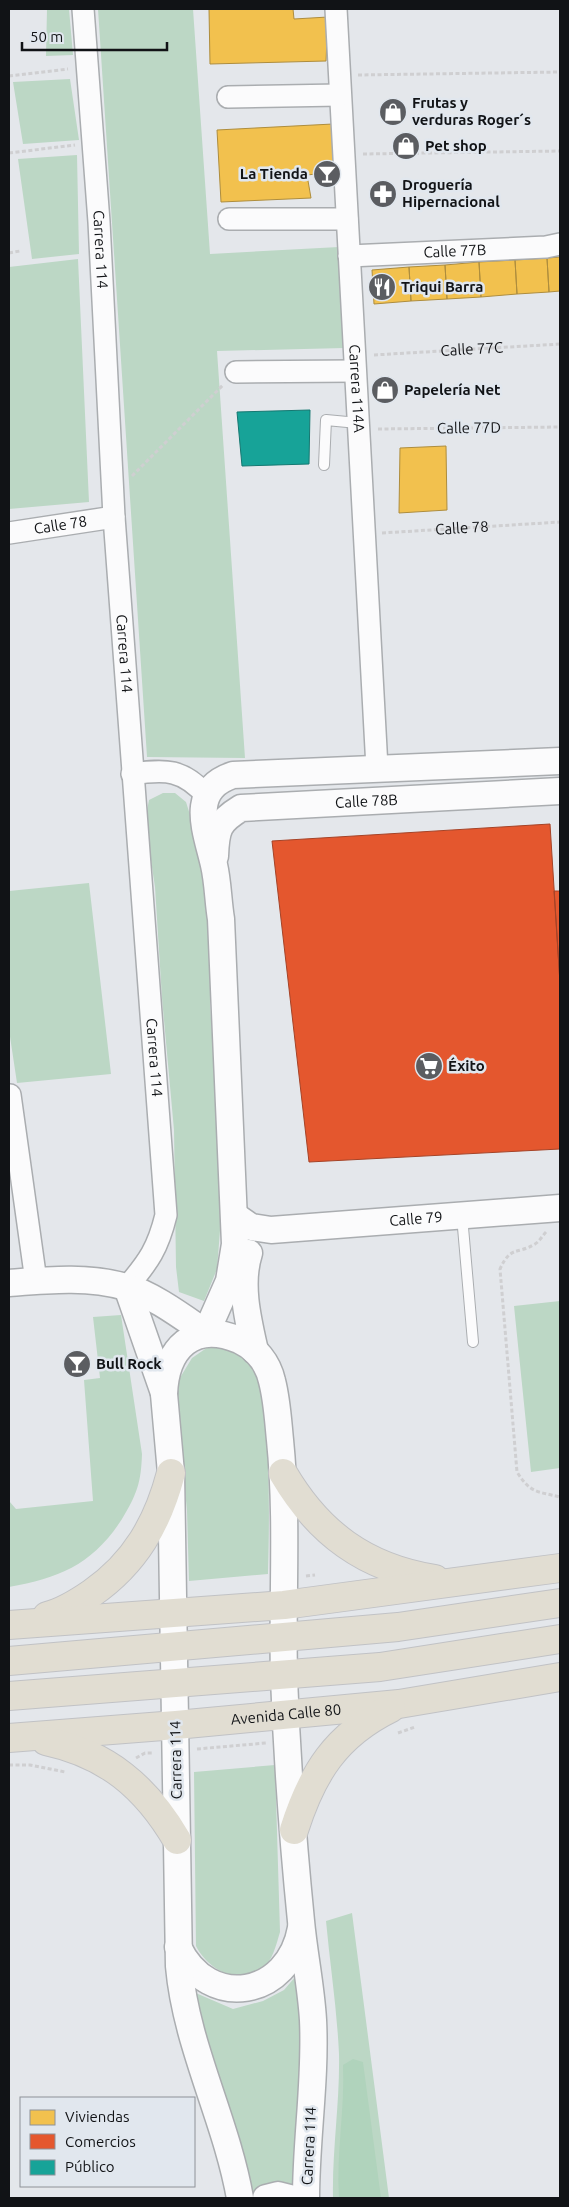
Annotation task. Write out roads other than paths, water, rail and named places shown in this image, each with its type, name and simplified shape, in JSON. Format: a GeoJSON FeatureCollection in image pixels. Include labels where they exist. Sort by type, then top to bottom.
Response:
{"type":"FeatureCollection","features":[{"type":"Feature","properties":{"kind":"highway"},"geometry":{"type":"LineString","coordinates":[[14,1624],[50,1615],[80,1601],[107,1582],[126,1564],[142,1544],[155,1522],[165,1498],[171,1473]]}},
{"type":"Feature","properties":{"kind":"highway"},"geometry":{"type":"LineString","coordinates":[[283,1473],[307,1509],[326,1530],[355,1551],[383,1566],[413,1576],[444,1581],[476,1580]]}},
{"type":"Feature","properties":{"kind":"highway"},"geometry":{"type":"LineString","coordinates":[[14,1624],[174,1614],[284,1604],[560,1568]]}},
{"type":"Feature","properties":{"kind":"highway"},"geometry":{"type":"LineString","coordinates":[[9,1661],[398,1628],[560,1603]]}},
{"type":"Feature","properties":{"kind":"highway"},"geometry":{"type":"LineString","coordinates":[[9,1696],[284,1676],[380,1666],[560,1639]]}},
{"type":"Feature","properties":{"kind":"highway","name":"Avenida Calle 80"},"geometry":{"type":"LineString","coordinates":[[9,1738],[176,1738],[287,1728],[399,1704],[560,1677]]}},
{"type":"Feature","properties":{"kind":"highway"},"geometry":{"type":"LineString","coordinates":[[294,1830],[302,1803],[314,1778],[329,1756],[349,1734],[399,1704]]}},
{"type":"Feature","properties":{"kind":"highway"},"geometry":{"type":"LineString","coordinates":[[9,1738],[38,1739],[66,1745],[92,1756],[116,1770],[151,1801],[177,1840]]}},
{"type":"Feature","properties":{"kind":"street","name":"Carrera 114"},"geometry":{"type":"LineString","coordinates":[[83,9],[94,144],[113,508],[166,1214],[160,1238],[151,1257],[127,1287]]}},
{"type":"Feature","properties":{"kind":"street","name":"Carrera 114A"},"geometry":{"type":"LineString","coordinates":[[336,9],[377,768]]}},
{"type":"Feature","properties":{"kind":"street"},"geometry":{"type":"LineString","coordinates":[[228,97],[340,85]]}},
{"type":"Feature","properties":{"kind":"street"},"geometry":{"type":"LineString","coordinates":[[229,219],[347,219]]}},
{"type":"Feature","properties":{"kind":"street","name":"Calle 77B"},"geometry":{"type":"LineString","coordinates":[[349,256],[560,244]]}},
{"type":"Feature","properties":{"kind":"street"},"geometry":{"type":"LineString","coordinates":[[236,372],[355,371]]}},
{"type":"Feature","properties":{"kind":"street","name":"Calle 78"},"geometry":{"type":"LineString","coordinates":[[9,533],[113,508]]}},
{"type":"Feature","properties":{"kind":"street","name":"Calle 78B"},"geometry":{"type":"LineString","coordinates":[[207,796],[213,784],[233,775],[560,761]]}},
{"type":"Feature","properties":{"kind":"street"},"geometry":{"type":"LineString","coordinates":[[9,1283],[79,1279],[127,1287],[161,1304],[206,1333],[229,1281],[233,1263],[235,1216],[221,919],[214,866],[204,832],[203,811],[207,796],[194,782],[177,774],[158,770],[132,774]]}},
{"type":"Feature","properties":{"kind":"street","name":"Calle 78B"},"geometry":{"type":"LineString","coordinates":[[214,866],[215,837],[220,824],[241,808],[560,791]]}},
{"type":"Feature","properties":{"kind":"street"},"geometry":{"type":"LineString","coordinates":[[10,1094],[36,1281]]}},
{"type":"Feature","properties":{"kind":"street","name":"Calle 79"},"geometry":{"type":"LineString","coordinates":[[235,1216],[252,1227],[271,1230],[554,1209]]}},
{"type":"Feature","properties":{"kind":"street","name":"Carrera 114"},"geometry":{"type":"LineString","coordinates":[[271,1230],[258,1240],[250,1251],[246,1264],[248,1320],[256,1351],[267,1366],[272,1378],[276,1398],[283,1473],[284,1676],[301,1923],[313,2022],[313,2076],[306,2198]]}},
{"type":"Feature","properties":{"kind":"street"},"geometry":{"type":"LineString","coordinates":[[127,1287],[164,1394]]}},
{"type":"Feature","properties":{"kind":"street","name":"Carrera 114"},"geometry":{"type":"LineString","coordinates":[[240,2198],[230,2152],[183,2001],[178,1947],[171,1473],[164,1394],[165,1382],[176,1352],[190,1339],[206,1333],[221,1334],[256,1351]]}},
{"type":"Feature","properties":{"kind":"street"},"geometry":{"type":"LineString","coordinates":[[178,1947],[185,1961],[196,1973],[209,1982],[225,1988],[241,1989],[256,1986],[271,1979],[284,1968],[293,1955],[301,1923]]}},
{"type":"Feature","properties":{"kind":"street"},"geometry":{"type":"LineString","coordinates":[[266,2198],[278,2195],[290,2198]]}},
{"type":"Feature","properties":{"kind":"lane"},"geometry":{"type":"LineString","coordinates":[[324,465],[326,420],[358,423]]}},
{"type":"Feature","properties":{"kind":"lane"},"geometry":{"type":"LineString","coordinates":[[462,1215],[473,1342]]}},
{"type":"Feature","properties":{"kind":"place","name":"Frutas y verduras Roger´s"},"geometry":{"type":"Point","coordinates":[393,112]}},
{"type":"Feature","properties":{"kind":"place","name":"Pet shop"},"geometry":{"type":"Point","coordinates":[406,146]}},
{"type":"Feature","properties":{"kind":"place","name":"La Tienda"},"geometry":{"type":"Point","coordinates":[327,174]}},
{"type":"Feature","properties":{"kind":"place","name":"Droguería Hipernacional"},"geometry":{"type":"Point","coordinates":[383,194]}},
{"type":"Feature","properties":{"kind":"place","name":"Triqui Barra"},"geometry":{"type":"Point","coordinates":[382,287]}},
{"type":"Feature","properties":{"kind":"place","name":"Papelería Net"},"geometry":{"type":"Point","coordinates":[385,390]}},
{"type":"Feature","properties":{"kind":"place","name":"Éxito"},"geometry":{"type":"Point","coordinates":[429,1066]}},
{"type":"Feature","properties":{"kind":"place","name":"Bull Rock"},"geometry":{"type":"Point","coordinates":[77,1364]}}]}
